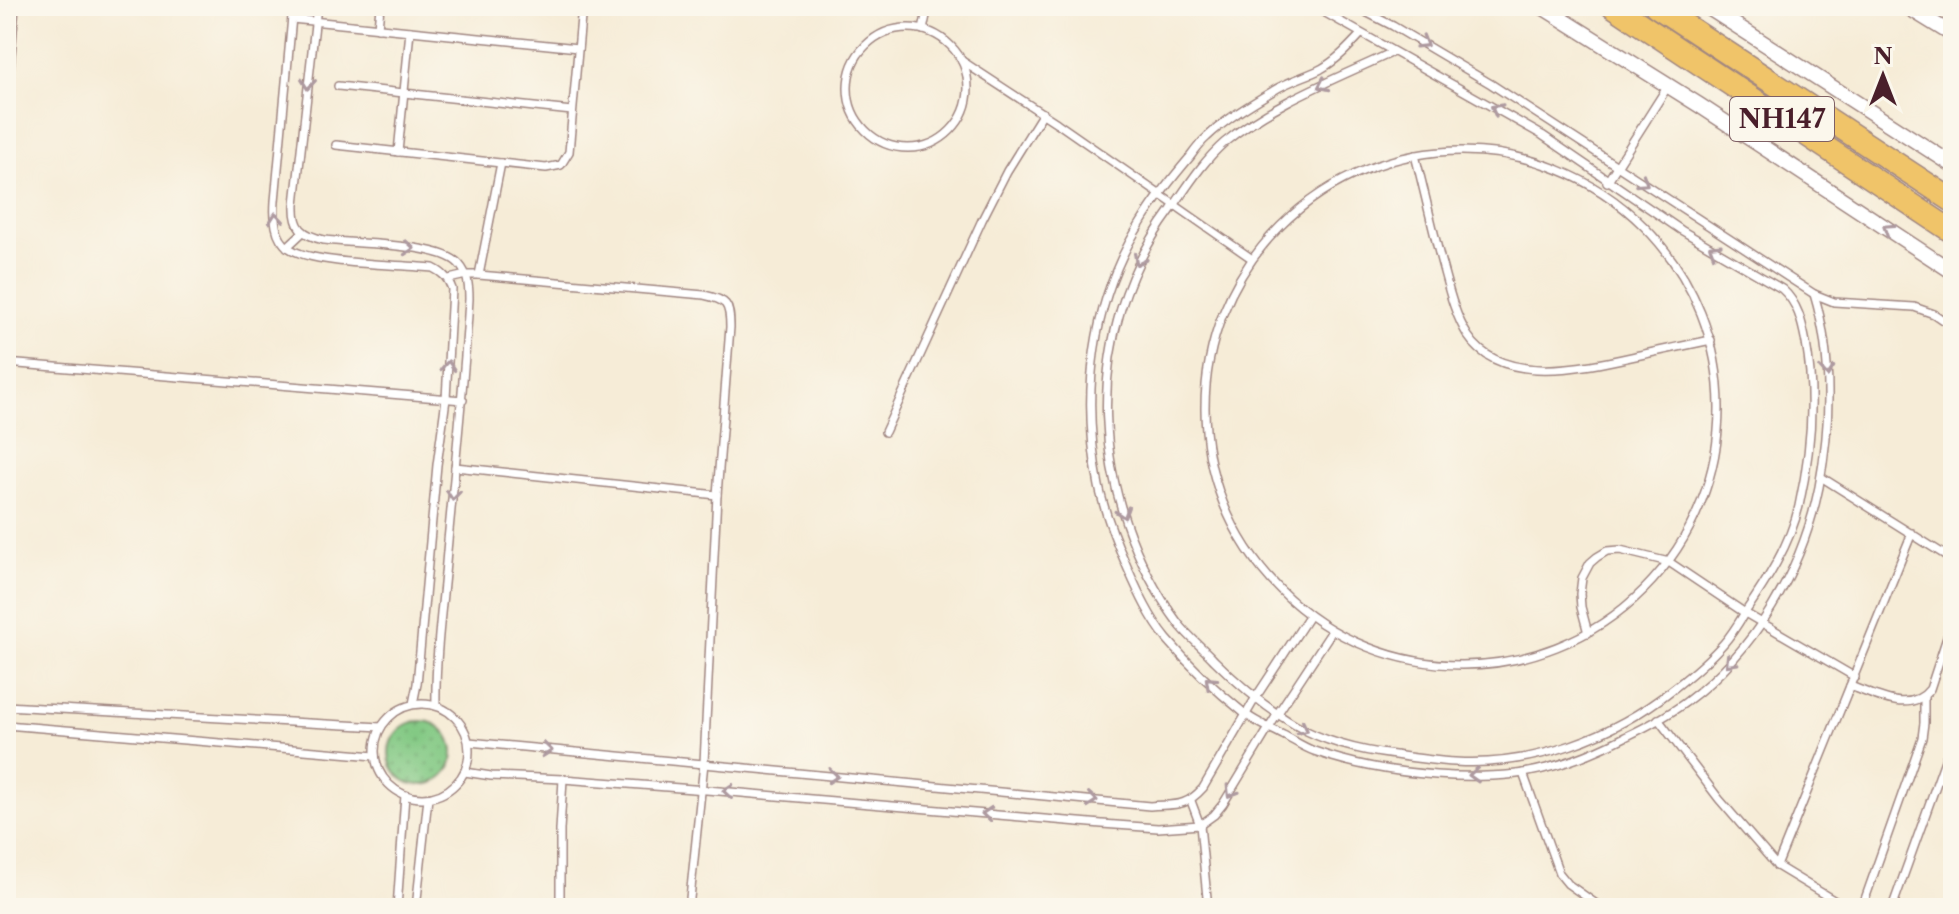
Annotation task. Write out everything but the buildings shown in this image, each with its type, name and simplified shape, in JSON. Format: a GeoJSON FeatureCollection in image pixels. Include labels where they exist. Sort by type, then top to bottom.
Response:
{"type":"FeatureCollection","features":[{"type":"Feature","properties":{"kind":"highway","name":"NH147"},"geometry":{"type":"LineString","coordinates":[[1613,6],[1953,232]]}},
{"type":"Feature","properties":{"kind":"highway","name":"NH147"},"geometry":{"type":"LineString","coordinates":[[1656,6],[1953,201]]}},
{"type":"Feature","properties":{"kind":"street"},"geometry":{"type":"LineString","coordinates":[[1541,6],[1953,272]]}},
{"type":"Feature","properties":{"kind":"street"},"geometry":{"type":"LineString","coordinates":[[1706,6],[1953,165]]}},
{"type":"Feature","properties":{"kind":"street"},"geometry":{"type":"LineString","coordinates":[[1910,7],[1953,35]]}},
{"type":"Feature","properties":{"kind":"lane"},"geometry":{"type":"LineString","coordinates":[[6,116],[15,6]]}},
{"type":"Feature","properties":{"kind":"lane"},"geometry":{"type":"LineString","coordinates":[[293,6],[275,213],[281,239],[287,247],[302,254],[324,259],[433,268],[449,279],[452,289],[446,399],[413,704]]}},
{"type":"Feature","properties":{"kind":"lane"},"geometry":{"type":"LineString","coordinates":[[317,6],[295,204],[297,224],[311,237],[324,240],[440,252],[452,257],[466,275],[469,299],[463,400],[436,705]]}},
{"type":"Feature","properties":{"kind":"lane"},"geometry":{"type":"LineString","coordinates":[[378,28],[380,6]]}},
{"type":"Feature","properties":{"kind":"lane"},"geometry":{"type":"LineString","coordinates":[[336,145],[546,168],[561,165],[569,152],[582,6]]}},
{"type":"Feature","properties":{"kind":"lane"},"geometry":{"type":"LineString","coordinates":[[923,30],[928,6]]}},
{"type":"Feature","properties":{"kind":"lane"},"geometry":{"type":"LineString","coordinates":[[1313,6],[1542,135],[1681,230],[1782,289],[1791,297],[1801,317],[1812,391],[1809,454],[1798,513],[1763,585],[1726,641],[1700,667],[1661,698],[1632,718],[1594,737],[1520,758],[1459,763],[1349,746],[1318,737],[1293,724],[1256,697],[1230,676],[1180,625],[1151,580],[1130,534],[1107,441],[1105,396],[1120,306],[1153,233],[1204,164],[1224,144],[1266,114],[1393,52]]}},
{"type":"Feature","properties":{"kind":"lane"},"geometry":{"type":"LineString","coordinates":[[1354,6],[1491,84],[1814,294],[1834,302],[1914,307],[1934,314],[1953,327]]}},
{"type":"Feature","properties":{"kind":"lane"},"geometry":{"type":"LineString","coordinates":[[292,19],[578,48]]}},
{"type":"Feature","properties":{"kind":"lane"},"geometry":{"type":"LineString","coordinates":[[906,28],[923,30],[940,37],[961,60],[968,81],[968,99],[962,116],[951,131],[935,142],[916,148],[896,147],[878,140],[863,127],[852,111],[848,92],[850,72],[858,54],[872,40],[888,31],[906,28]]}},
{"type":"Feature","properties":{"kind":"lane"},"geometry":{"type":"LineString","coordinates":[[398,152],[410,31]]}},
{"type":"Feature","properties":{"kind":"lane"},"geometry":{"type":"LineString","coordinates":[[1361,34],[1338,58],[1320,70],[1278,87],[1206,137],[1140,223],[1117,269],[1098,325],[1091,372],[1090,416],[1103,507],[1142,601],[1165,637],[1246,715],[1311,750],[1364,765],[1455,776],[1523,773],[1560,763],[1602,748],[1684,704],[1746,645],[1779,594],[1802,549],[1821,477],[1829,403],[1823,322],[1814,294]]}},
{"type":"Feature","properties":{"kind":"lane"},"geometry":{"type":"LineString","coordinates":[[961,60],[1043,113],[1251,258]]}},
{"type":"Feature","properties":{"kind":"lane"},"geometry":{"type":"LineString","coordinates":[[338,86],[572,111]]}},
{"type":"Feature","properties":{"kind":"lane"},"geometry":{"type":"LineString","coordinates":[[1601,191],[1668,86]]}},
{"type":"Feature","properties":{"kind":"lane"},"geometry":{"type":"LineString","coordinates":[[885,432],[988,208],[1043,113]]}},
{"type":"Feature","properties":{"kind":"lane"},"geometry":{"type":"LineString","coordinates":[[1480,151],[1543,163],[1601,191],[1650,231],[1687,282],[1711,340],[1720,397],[1716,456],[1699,511],[1669,562],[1646,589],[1588,633],[1539,654],[1486,664],[1433,664],[1380,653],[1332,631],[1309,616],[1260,570],[1225,513],[1206,449],[1204,382],[1219,317],[1251,258],[1276,228],[1306,202],[1340,180],[1376,164],[1415,155],[1480,151]]}},
{"type":"Feature","properties":{"kind":"lane"},"geometry":{"type":"LineString","coordinates":[[1415,155],[1450,295],[1469,338],[1495,359],[1509,365],[1561,369],[1711,340]]}},
{"type":"Feature","properties":{"kind":"lane"},"geometry":{"type":"LineString","coordinates":[[479,275],[501,163]]}},
{"type":"Feature","properties":{"kind":"lane"},"geometry":{"type":"LineString","coordinates":[[287,247],[303,232]]}},
{"type":"Feature","properties":{"kind":"lane"},"geometry":{"type":"LineString","coordinates":[[449,279],[479,275],[704,295],[726,303],[730,313],[717,495],[704,763],[689,908]]}},
{"type":"Feature","properties":{"kind":"lane"},"geometry":{"type":"LineString","coordinates":[[6,363],[463,400]]}},
{"type":"Feature","properties":{"kind":"lane"},"geometry":{"type":"LineString","coordinates":[[455,467],[717,495]]}},
{"type":"Feature","properties":{"kind":"lane"},"geometry":{"type":"LineString","coordinates":[[1821,477],[1953,560]]}},
{"type":"Feature","properties":{"kind":"lane"},"geometry":{"type":"LineString","coordinates":[[1777,866],[1912,533]]}},
{"type":"Feature","properties":{"kind":"lane"},"geometry":{"type":"LineString","coordinates":[[1588,633],[1581,607],[1582,578],[1590,563],[1607,551],[1620,550],[1669,562],[1745,613],[1855,677]]}},
{"type":"Feature","properties":{"kind":"lane"},"geometry":{"type":"LineString","coordinates":[[469,742],[1150,806],[1177,804],[1191,801],[1203,788],[1256,697],[1309,616]]}},
{"type":"Feature","properties":{"kind":"lane"},"geometry":{"type":"LineString","coordinates":[[1850,686],[1906,703],[1924,697],[1930,689],[1953,619]]}},
{"type":"Feature","properties":{"kind":"lane"},"geometry":{"type":"LineString","coordinates":[[465,772],[1102,824],[1158,828],[1200,825],[1223,804],[1332,631]]}},
{"type":"Feature","properties":{"kind":"lane"},"geometry":{"type":"LineString","coordinates":[[1658,719],[1719,799],[1777,866],[1852,908],[1864,902],[1922,738],[1924,697]]}},
{"type":"Feature","properties":{"kind":"lane"},"geometry":{"type":"LineString","coordinates":[[413,704],[436,705],[448,711],[465,729],[469,742],[465,772],[450,790],[428,798],[405,795],[394,789],[384,780],[375,756],[375,741],[381,727],[394,712],[413,704]]}},
{"type":"Feature","properties":{"kind":"lane"},"geometry":{"type":"LineString","coordinates":[[6,706],[381,727]]}},
{"type":"Feature","properties":{"kind":"lane"},"geometry":{"type":"LineString","coordinates":[[6,725],[375,756]]}},
{"type":"Feature","properties":{"kind":"lane"},"geometry":{"type":"LineString","coordinates":[[1892,908],[1953,738]]}},
{"type":"Feature","properties":{"kind":"lane"},"geometry":{"type":"LineString","coordinates":[[1523,773],[1559,873],[1568,884],[1602,908]]}},
{"type":"Feature","properties":{"kind":"lane"},"geometry":{"type":"LineString","coordinates":[[560,908],[563,779]]}},
{"type":"Feature","properties":{"kind":"lane"},"geometry":{"type":"LineString","coordinates":[[397,908],[405,795]]}},
{"type":"Feature","properties":{"kind":"lane"},"geometry":{"type":"LineString","coordinates":[[416,908],[428,798]]}},
{"type":"Feature","properties":{"kind":"lane"},"geometry":{"type":"LineString","coordinates":[[1191,801],[1200,825],[1208,908]]}},
{"type":"Feature","properties":{"kind":"green space"},"geometry":{"type":"Polygon","coordinates":[[[415,721],[427,721],[444,730],[451,741],[451,765],[444,776],[427,785],[415,785],[403,780],[394,771],[389,759],[389,747],[394,735],[403,726],[415,721]]]}}]}
